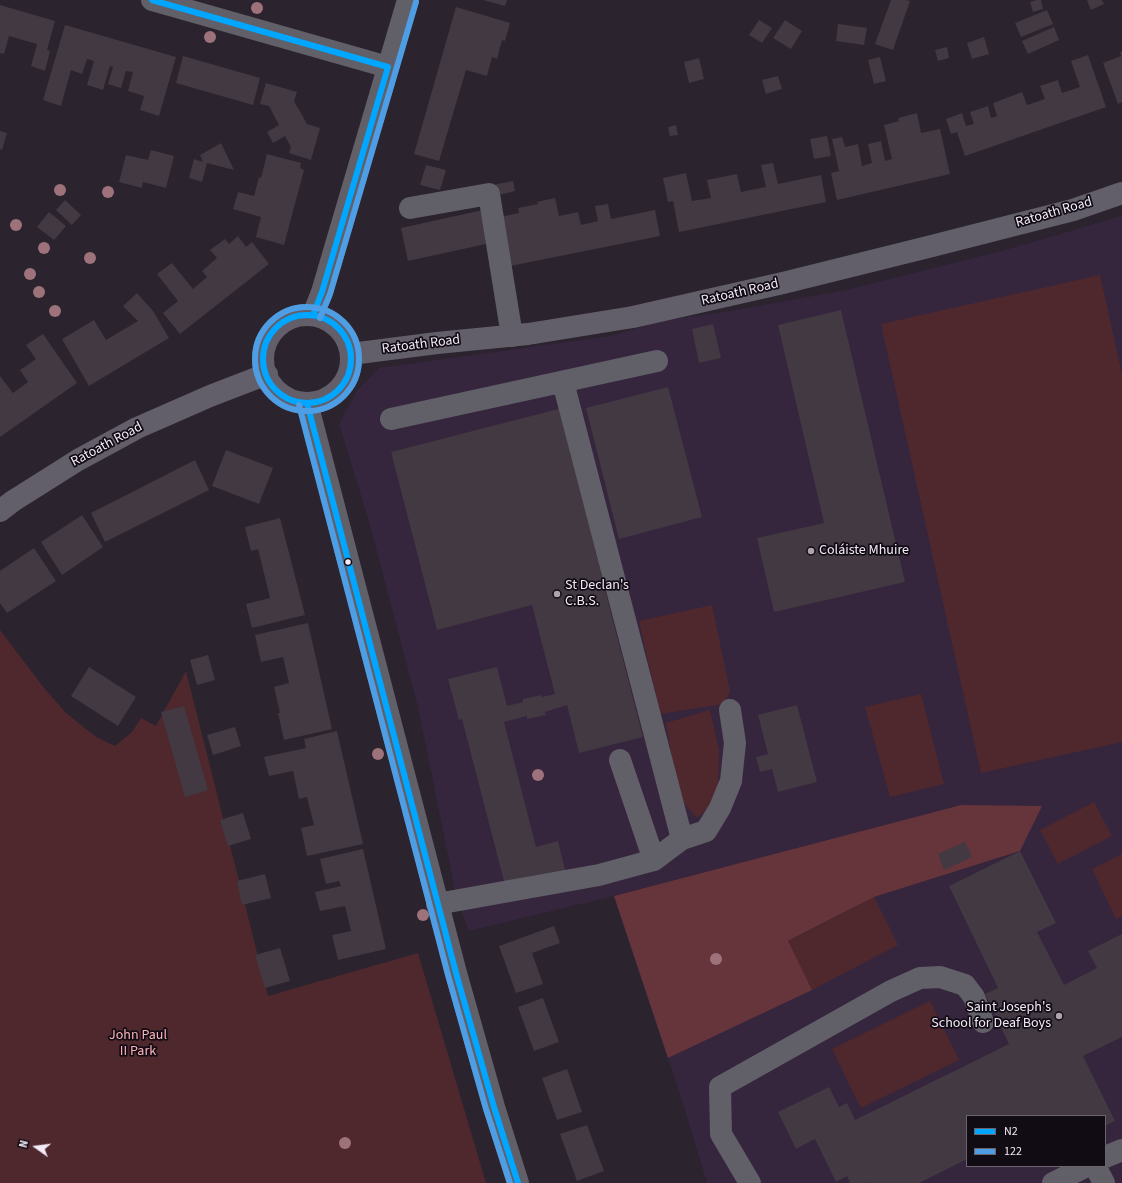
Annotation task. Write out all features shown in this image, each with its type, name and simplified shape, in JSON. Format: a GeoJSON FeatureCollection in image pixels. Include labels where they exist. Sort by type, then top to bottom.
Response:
{"type":"FeatureCollection","features":[{"type":"Feature","properties":{"kind":"main road","name":"Ratoath Road"},"geometry":{"type":"LineString","coordinates":[[351,354],[437,343],[512,336],[632,317],[783,283],[1073,210],[1122,193]]}},
{"type":"Feature","properties":{"kind":"main road"},"geometry":{"type":"LineString","coordinates":[[313,315],[326,319],[340,329],[349,345],[351,363],[344,383],[334,393],[323,400],[307,403],[290,400],[280,394],[272,385],[263,364],[263,353],[268,338],[278,325],[285,320],[294,317],[313,315]]}},
{"type":"Feature","properties":{"kind":"main road","name":"Ratoath Road"},"geometry":{"type":"LineString","coordinates":[[0,511],[13,501],[78,460],[137,428],[210,396],[266,374]]}},
{"type":"Feature","properties":{"kind":"street"},"geometry":{"type":"LineString","coordinates":[[152,0],[388,67]]}},
{"type":"Feature","properties":{"kind":"street"},"geometry":{"type":"LineString","coordinates":[[313,315],[324,284],[408,0]]}},
{"type":"Feature","properties":{"kind":"street"},"geometry":{"type":"LineString","coordinates":[[410,208],[489,194],[512,336]]}},
{"type":"Feature","properties":{"kind":"street"},"geometry":{"type":"LineString","coordinates":[[391,419],[657,361]]}},
{"type":"Feature","properties":{"kind":"street"},"geometry":{"type":"LineString","coordinates":[[564,382],[682,839]]}},
{"type":"Feature","properties":{"kind":"street"},"geometry":{"type":"LineString","coordinates":[[307,403],[456,973],[492,1100],[518,1183]]}},
{"type":"Feature","properties":{"kind":"street"},"geometry":{"type":"LineString","coordinates":[[438,904],[599,875],[654,860],[682,839],[706,831],[720,808],[731,781],[735,743],[730,710]]}},
{"type":"Feature","properties":{"kind":"street"},"geometry":{"type":"LineString","coordinates":[[620,760],[654,860]]}},
{"type":"Feature","properties":{"kind":"street"},"geometry":{"type":"LineString","coordinates":[[750,1183],[721,1134],[720,1087],[891,991],[920,978],[940,977],[965,985],[974,997],[983,1022]]}},
{"type":"Feature","properties":{"kind":"street"},"geometry":{"type":"LineString","coordinates":[[1106,1157],[1122,1150]]}},
{"type":"Feature","properties":{"kind":"street"},"geometry":{"type":"LineString","coordinates":[[1053,1183],[1084,1167]]}},
{"type":"Feature","properties":{"kind":"street"},"geometry":{"type":"LineString","coordinates":[[1096,1167],[1104,1183]]}},
{"type":"Feature","properties":{"kind":"shaded area"},"geometry":{"type":"Polygon","coordinates":[[[1122,216],[1122,1183],[707,1183],[668,1058],[811,990],[874,897],[1020,851],[961,805],[614,896],[469,931],[457,900],[418,707],[368,518],[339,424],[357,391],[379,368],[610,336],[665,320],[724,312],[846,290],[1005,250],[1122,216]]]}},
{"type":"Feature","properties":{"kind":"shaded area"},"geometry":{"type":"Polygon","coordinates":[[[961,805],[1042,806],[1020,851],[874,897],[788,941],[812,990],[668,1058],[614,896],[961,805]]]}},
{"type":"Feature","properties":{"kind":"green space"},"geometry":{"type":"Polygon","coordinates":[[[1100,275],[1122,374],[1122,742],[981,773],[881,324],[1100,275]]]}},
{"type":"Feature","properties":{"kind":"green space"},"geometry":{"type":"Polygon","coordinates":[[[712,605],[730,691],[724,704],[660,714],[639,621],[712,605]]]}},
{"type":"Feature","properties":{"kind":"green space","name":"John Paul II Park"},"geometry":{"type":"Polygon","coordinates":[[[0,630],[44,688],[66,713],[96,737],[115,746],[132,732],[141,718],[156,726],[186,671],[268,996],[418,953],[486,1183],[0,1183],[0,630]]]}},
{"type":"Feature","properties":{"kind":"green space"},"geometry":{"type":"Polygon","coordinates":[[[921,694],[944,784],[890,797],[865,707],[921,694]]]}},
{"type":"Feature","properties":{"kind":"green space"},"geometry":{"type":"Polygon","coordinates":[[[710,710],[719,750],[718,793],[706,810],[697,818],[679,798],[666,723],[710,710]]]}},
{"type":"Feature","properties":{"kind":"green space"},"geometry":{"type":"Polygon","coordinates":[[[1094,802],[1112,836],[1058,864],[1040,830],[1094,802]]]}},
{"type":"Feature","properties":{"kind":"green space"},"geometry":{"type":"Polygon","coordinates":[[[1122,854],[1122,916],[1116,919],[1092,869],[1122,854]]]}},
{"type":"Feature","properties":{"kind":"green space"},"geometry":{"type":"Polygon","coordinates":[[[874,897],[898,945],[812,990],[787,942],[874,897]]]}},
{"type":"Feature","properties":{"kind":"green space"},"geometry":{"type":"Polygon","coordinates":[[[930,1001],[959,1060],[861,1108],[832,1049],[930,1001]]]}},
{"type":"Feature","properties":{"kind":"building"},"geometry":{"type":"Polygon","coordinates":[[[483,0],[507,0],[505,6],[483,0]]]}},
{"type":"Feature","properties":{"kind":"building"},"geometry":{"type":"Polygon","coordinates":[[[891,0],[910,1],[893,50],[875,44],[891,0]]]}},
{"type":"Feature","properties":{"kind":"building"},"geometry":{"type":"Polygon","coordinates":[[[1041,0],[1043,9],[1033,12],[1030,2],[1041,0]]]}},
{"type":"Feature","properties":{"kind":"building"},"geometry":{"type":"Polygon","coordinates":[[[1087,0],[1102,0],[1104,4],[1091,10],[1087,0]]]}},
{"type":"Feature","properties":{"kind":"building"},"geometry":{"type":"Polygon","coordinates":[[[0,5],[55,21],[47,50],[50,51],[45,71],[31,66],[37,44],[9,36],[4,54],[0,53],[0,5]]]}},
{"type":"Feature","properties":{"kind":"building"},"geometry":{"type":"Polygon","coordinates":[[[456,7],[510,23],[505,41],[502,40],[497,59],[492,57],[487,76],[466,70],[439,161],[414,154],[456,7]]]}},
{"type":"Feature","properties":{"kind":"building"},"geometry":{"type":"Polygon","coordinates":[[[1047,10],[1053,24],[1021,37],[1015,23],[1047,10]]]}},
{"type":"Feature","properties":{"kind":"building"},"geometry":{"type":"Polygon","coordinates":[[[759,20],[772,28],[762,43],[749,35],[759,20]]]}},
{"type":"Feature","properties":{"kind":"building"},"geometry":{"type":"Polygon","coordinates":[[[785,20],[802,31],[791,49],[773,38],[785,20]]]}},
{"type":"Feature","properties":{"kind":"building"},"geometry":{"type":"Polygon","coordinates":[[[838,24],[867,28],[864,45],[836,41],[838,24]]]}},
{"type":"Feature","properties":{"kind":"building"},"geometry":{"type":"Polygon","coordinates":[[[65,25],[176,57],[159,116],[140,110],[144,96],[128,91],[133,72],[126,71],[121,88],[108,84],[113,67],[110,66],[103,90],[87,85],[94,61],[87,59],[82,74],[71,70],[61,106],[43,100],[65,25]]]}},
{"type":"Feature","properties":{"kind":"building"},"geometry":{"type":"Polygon","coordinates":[[[1054,27],[1059,40],[1028,54],[1022,41],[1054,27]]]}},
{"type":"Feature","properties":{"kind":"building"},"geometry":{"type":"Polygon","coordinates":[[[984,37],[989,54],[972,59],[967,43],[984,37]]]}},
{"type":"Feature","properties":{"kind":"building"},"geometry":{"type":"Polygon","coordinates":[[[947,47],[949,58],[938,61],[935,50],[947,47]]]}},
{"type":"Feature","properties":{"kind":"building"},"geometry":{"type":"Polygon","coordinates":[[[1122,51],[1122,102],[1118,104],[1103,63],[1121,56],[1120,52],[1122,51]]]}},
{"type":"Feature","properties":{"kind":"building"},"geometry":{"type":"Polygon","coordinates":[[[1088,55],[1106,107],[965,156],[957,132],[951,134],[946,119],[962,113],[966,126],[974,124],[970,112],[988,106],[991,118],[997,116],[993,103],[1022,92],[1027,105],[1045,99],[1040,86],[1058,80],[1062,93],[1080,87],[1071,61],[1088,55]]]}},
{"type":"Feature","properties":{"kind":"building"},"geometry":{"type":"Polygon","coordinates":[[[183,56],[260,78],[253,105],[176,83],[183,56]]]}},
{"type":"Feature","properties":{"kind":"building"},"geometry":{"type":"Polygon","coordinates":[[[880,57],[886,81],[874,84],[868,60],[880,57]]]}},
{"type":"Feature","properties":{"kind":"building"},"geometry":{"type":"Polygon","coordinates":[[[699,58],[704,79],[689,83],[684,62],[699,58]]]}},
{"type":"Feature","properties":{"kind":"building"},"geometry":{"type":"Polygon","coordinates":[[[778,76],[782,89],[766,94],[762,80],[778,76]]]}},
{"type":"Feature","properties":{"kind":"building"},"geometry":{"type":"Polygon","coordinates":[[[266,83],[297,92],[294,101],[307,124],[320,128],[311,160],[289,153],[291,147],[285,136],[273,143],[267,132],[279,125],[269,106],[260,104],[266,83]]]}},
{"type":"Feature","properties":{"kind":"building"},"geometry":{"type":"Polygon","coordinates":[[[917,113],[921,133],[940,129],[950,174],[837,200],[831,173],[839,171],[832,139],[842,137],[845,147],[858,144],[862,166],[872,163],[868,144],[881,141],[885,161],[892,159],[884,125],[899,121],[898,118],[917,113]]]}},
{"type":"Feature","properties":{"kind":"building"},"geometry":{"type":"Polygon","coordinates":[[[676,125],[678,135],[670,136],[668,127],[676,125]]]}},
{"type":"Feature","properties":{"kind":"building"},"geometry":{"type":"Polygon","coordinates":[[[0,131],[7,133],[2,150],[0,149],[0,131]]]}},
{"type":"Feature","properties":{"kind":"building"},"geometry":{"type":"Polygon","coordinates":[[[827,136],[831,156],[814,159],[810,139],[827,136]]]}},
{"type":"Feature","properties":{"kind":"building"},"geometry":{"type":"Polygon","coordinates":[[[221,143],[234,170],[207,163],[202,182],[189,178],[194,159],[203,162],[200,155],[221,143]]]}},
{"type":"Feature","properties":{"kind":"building"},"geometry":{"type":"Polygon","coordinates":[[[151,150],[174,156],[166,188],[143,182],[142,188],[119,182],[126,155],[148,160],[151,150]]]}},
{"type":"Feature","properties":{"kind":"building"},"geometry":{"type":"Polygon","coordinates":[[[267,154],[301,163],[300,168],[304,170],[284,245],[256,237],[261,217],[233,209],[238,192],[254,196],[259,177],[261,178],[267,154]]]}},
{"type":"Feature","properties":{"kind":"building"},"geometry":{"type":"Polygon","coordinates":[[[773,163],[778,184],[821,175],[826,202],[679,232],[673,201],[668,202],[663,178],[686,173],[692,201],[711,198],[707,180],[737,174],[741,192],[766,187],[761,165],[773,163]]]}},
{"type":"Feature","properties":{"kind":"building"},"geometry":{"type":"Polygon","coordinates":[[[426,165],[446,170],[440,190],[420,185],[426,165]]]}},
{"type":"Feature","properties":{"kind":"building"},"geometry":{"type":"Polygon","coordinates":[[[513,181],[515,191],[495,196],[493,185],[513,181]]]}},
{"type":"Feature","properties":{"kind":"building"},"geometry":{"type":"Polygon","coordinates":[[[555,198],[559,216],[578,212],[581,225],[598,221],[595,206],[608,204],[611,219],[655,210],[660,236],[510,266],[500,217],[519,213],[518,208],[538,204],[537,202],[555,198]]]}},
{"type":"Feature","properties":{"kind":"building"},"geometry":{"type":"Polygon","coordinates":[[[65,200],[81,215],[72,225],[56,210],[65,200]]]}},
{"type":"Feature","properties":{"kind":"building"},"geometry":{"type":"Polygon","coordinates":[[[483,210],[489,239],[485,240],[486,244],[408,261],[401,228],[483,210]]]}},
{"type":"Feature","properties":{"kind":"building"},"geometry":{"type":"Polygon","coordinates":[[[49,212],[66,226],[54,240],[37,227],[49,212]]]}},
{"type":"Feature","properties":{"kind":"building"},"geometry":{"type":"Polygon","coordinates":[[[238,236],[246,247],[252,242],[269,264],[180,334],[163,313],[178,301],[157,274],[172,263],[193,289],[207,277],[202,271],[217,258],[210,250],[225,239],[229,244],[238,236]]]}},
{"type":"Feature","properties":{"kind":"building"},"geometry":{"type":"Polygon","coordinates":[[[137,293],[153,311],[169,338],[89,386],[62,339],[94,320],[106,340],[138,321],[123,306],[137,293]]]}},
{"type":"Feature","properties":{"kind":"building"},"geometry":{"type":"Polygon","coordinates":[[[841,310],[905,582],[774,612],[757,538],[824,523],[778,325],[841,310]]]}},
{"type":"Feature","properties":{"kind":"building"},"geometry":{"type":"Polygon","coordinates":[[[713,324],[721,358],[699,363],[692,329],[713,324]]]}},
{"type":"Feature","properties":{"kind":"building"},"geometry":{"type":"Polygon","coordinates":[[[43,334],[77,383],[0,437],[0,376],[13,393],[28,382],[20,370],[36,359],[26,345],[43,334]]]}},
{"type":"Feature","properties":{"kind":"building"},"geometry":{"type":"Polygon","coordinates":[[[668,387],[702,517],[619,539],[586,408],[668,387]]]}},
{"type":"Feature","properties":{"kind":"building"},"geometry":{"type":"Polygon","coordinates":[[[562,408],[608,585],[604,586],[643,737],[579,753],[567,705],[545,712],[546,715],[527,719],[527,716],[504,722],[536,847],[558,841],[566,874],[506,889],[462,719],[459,720],[448,679],[497,667],[507,706],[523,702],[523,699],[555,694],[532,605],[437,630],[391,452],[562,408]]]}},
{"type":"Feature","properties":{"kind":"building"},"geometry":{"type":"Polygon","coordinates":[[[226,450],[273,468],[259,504],[212,486],[226,450]]]}},
{"type":"Feature","properties":{"kind":"building"},"geometry":{"type":"Polygon","coordinates":[[[195,460],[209,490],[105,542],[91,513],[195,460]]]}},
{"type":"Feature","properties":{"kind":"building"},"geometry":{"type":"Polygon","coordinates":[[[82,515],[103,547],[62,575],[41,542],[82,515]]]}},
{"type":"Feature","properties":{"kind":"building"},"geometry":{"type":"Polygon","coordinates":[[[280,518],[305,615],[252,628],[246,604],[270,598],[258,549],[251,551],[245,527],[280,518]]]}},
{"type":"Feature","properties":{"kind":"building"},"geometry":{"type":"Polygon","coordinates":[[[34,548],[56,581],[7,613],[0,603],[0,571],[34,548]]]}},
{"type":"Feature","properties":{"kind":"building"},"geometry":{"type":"Polygon","coordinates":[[[308,623],[332,729],[284,740],[274,687],[289,683],[283,657],[261,662],[255,635],[308,623]]]}},
{"type":"Feature","properties":{"kind":"building"},"geometry":{"type":"Polygon","coordinates":[[[208,655],[215,680],[197,685],[190,660],[208,655]]]}},
{"type":"Feature","properties":{"kind":"building"},"geometry":{"type":"Polygon","coordinates":[[[89,667],[136,697],[118,726],[71,696],[89,667]]]}},
{"type":"Feature","properties":{"kind":"building"},"geometry":{"type":"Polygon","coordinates":[[[797,705],[817,782],[778,792],[772,769],[760,772],[756,757],[768,754],[758,715],[797,705]]]}},
{"type":"Feature","properties":{"kind":"building"},"geometry":{"type":"Polygon","coordinates":[[[184,706],[208,790],[185,797],[161,712],[184,706]]]}},
{"type":"Feature","properties":{"kind":"building"},"geometry":{"type":"Polygon","coordinates":[[[235,727],[241,746],[213,755],[207,735],[235,727]]]}},
{"type":"Feature","properties":{"kind":"building"},"geometry":{"type":"Polygon","coordinates":[[[337,731],[363,844],[307,856],[301,828],[314,825],[307,797],[299,799],[293,771],[269,776],[264,757],[306,748],[304,739],[337,731]]]}},
{"type":"Feature","properties":{"kind":"building"},"geometry":{"type":"Polygon","coordinates":[[[243,813],[251,839],[228,846],[220,820],[243,813]]]}},
{"type":"Feature","properties":{"kind":"building"},"geometry":{"type":"Polygon","coordinates":[[[965,842],[972,857],[944,870],[938,854],[965,842]]]}},
{"type":"Feature","properties":{"kind":"building"},"geometry":{"type":"Polygon","coordinates":[[[363,849],[386,949],[338,960],[332,935],[351,931],[345,906],[320,911],[315,892],[341,886],[339,881],[326,884],[320,859],[363,849]]]}},
{"type":"Feature","properties":{"kind":"building","name":"Saint Joseph's School for Deaf Boys"},"geometry":{"type":"Polygon","coordinates":[[[1020,851],[1056,923],[1037,932],[1064,985],[1097,968],[1088,951],[1122,934],[1122,1037],[1083,1056],[1115,1121],[1106,1126],[1106,1115],[966,1115],[966,1160],[919,1183],[850,1183],[847,1176],[836,1182],[815,1139],[796,1149],[778,1112],[829,1087],[839,1107],[847,1103],[855,1120],[1009,1044],[985,994],[998,988],[949,886],[1020,851]]]}},
{"type":"Feature","properties":{"kind":"building"},"geometry":{"type":"Polygon","coordinates":[[[265,874],[271,898],[242,905],[237,881],[265,874]]]}},
{"type":"Feature","properties":{"kind":"building"},"geometry":{"type":"Polygon","coordinates":[[[554,926],[560,943],[532,953],[543,984],[516,993],[499,946],[554,926]]]}},
{"type":"Feature","properties":{"kind":"building"},"geometry":{"type":"Polygon","coordinates":[[[280,948],[290,981],[265,988],[255,955],[280,948]]]}},
{"type":"Feature","properties":{"kind":"building"},"geometry":{"type":"Polygon","coordinates":[[[543,998],[559,1042],[534,1051],[518,1007],[543,998]]]}},
{"type":"Feature","properties":{"kind":"building"},"geometry":{"type":"Polygon","coordinates":[[[567,1069],[582,1112],[557,1120],[542,1078],[567,1069]]]}},
{"type":"Feature","properties":{"kind":"building"},"geometry":{"type":"Polygon","coordinates":[[[587,1125],[604,1171],[577,1181],[560,1134],[587,1125]]]}},
{"type":"Feature","properties":{"kind":"transit line","name":"N2"},"geometry":{"type":"LineString","coordinates":[[152,0],[388,67]]}},
{"type":"Feature","properties":{"kind":"transit line","name":"122"},"geometry":{"type":"LineString","coordinates":[[320,318],[330,294],[416,2]]}},
{"type":"Feature","properties":{"kind":"transit line","name":"N2"},"geometry":{"type":"LineString","coordinates":[[313,315],[322,292],[388,67]]}},
{"type":"Feature","properties":{"kind":"transit line","name":"122"},"geometry":{"type":"LineString","coordinates":[[307,307],[327,311],[344,322],[355,339],[359,359],[355,379],[344,396],[327,407],[307,411],[287,407],[270,396],[259,379],[255,359],[259,339],[270,322],[287,311],[307,307]]}},
{"type":"Feature","properties":{"kind":"transit line","name":"N2"},"geometry":{"type":"LineString","coordinates":[[307,315],[324,319],[338,328],[347,342],[351,359],[347,376],[338,390],[324,399],[307,403],[290,399],[276,390],[267,376],[263,359],[267,342],[276,328],[290,319],[307,315]]}},
{"type":"Feature","properties":{"kind":"transit line","name":"N2"},"geometry":{"type":"LineString","coordinates":[[307,403],[456,973],[494,1107],[518,1183]]}},
{"type":"Feature","properties":{"kind":"transit line","name":"122"},"geometry":{"type":"LineString","coordinates":[[299,405],[448,975],[486,1109],[510,1183]]}},
{"type":"Feature","properties":{"kind":"place","name":"Coláiste Mhuire"},"geometry":{"type":"Point","coordinates":[811,551]}},
{"type":"Feature","properties":{"kind":"place","name":"St Declan's C.B.S."},"geometry":{"type":"Point","coordinates":[557,594]}},
{"type":"Feature","properties":{"kind":"place","name":"Saint Joseph's School for Deaf Boys"},"geometry":{"type":"Point","coordinates":[1059,1016]}}]}
